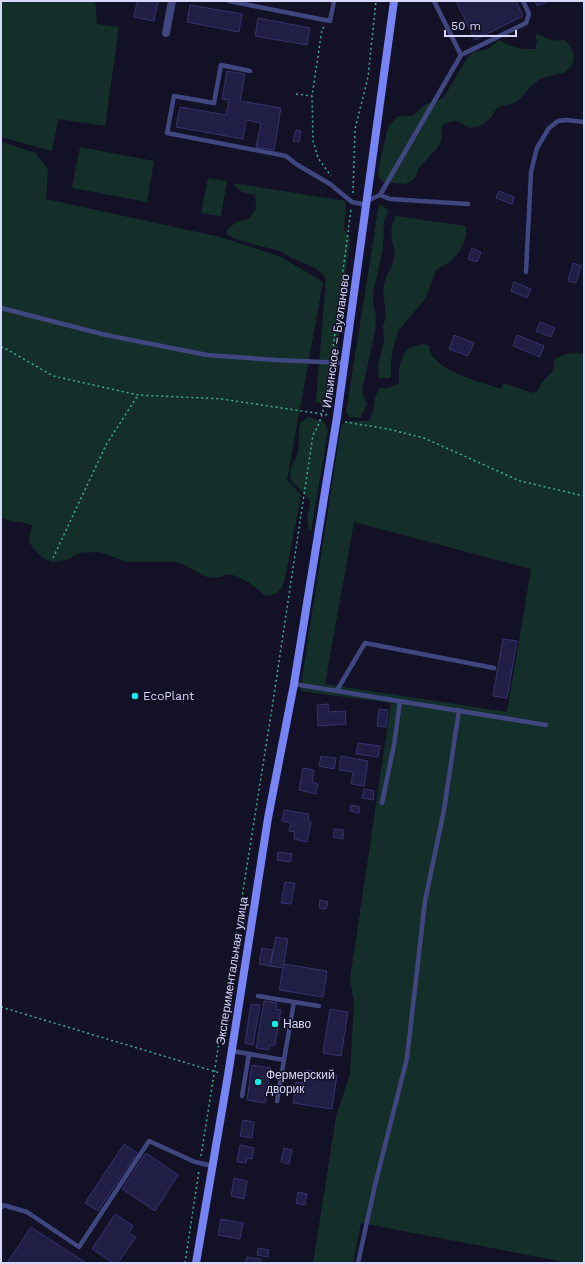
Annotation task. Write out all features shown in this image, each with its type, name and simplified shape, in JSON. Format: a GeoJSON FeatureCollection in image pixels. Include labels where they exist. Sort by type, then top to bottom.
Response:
{"type":"FeatureCollection","features":[{"type":"Feature","properties":{"kind":"street"},"geometry":{"type":"LineString","coordinates":[[166,33],[172,1]]}},
{"type":"Feature","properties":{"kind":"street","name":"Ильинское – Бузланово"},"geometry":{"type":"LineString","coordinates":[[294,684],[337,419],[394,1]]}},
{"type":"Feature","properties":{"kind":"street","name":"Экспериментальная улица"},"geometry":{"type":"LineString","coordinates":[[196,1263],[232,1052],[268,818],[294,684]]}},
{"type":"Feature","properties":{"kind":"lane"},"geometry":{"type":"LineString","coordinates":[[229,1],[330,22],[334,1]]}},
{"type":"Feature","properties":{"kind":"lane"},"geometry":{"type":"LineString","coordinates":[[434,1],[461,55]]}},
{"type":"Feature","properties":{"kind":"lane"},"geometry":{"type":"LineString","coordinates":[[250,70],[221,65],[214,103],[174,96],[167,133],[286,156],[296,164],[330,184],[352,202],[366,203],[380,195],[461,55],[526,23],[529,14],[523,1]]}},
{"type":"Feature","properties":{"kind":"lane"},"geometry":{"type":"LineString","coordinates":[[526,272],[531,172],[537,148],[549,128],[558,121],[566,120],[584,122]]}},
{"type":"Feature","properties":{"kind":"lane"},"geometry":{"type":"LineString","coordinates":[[380,195],[390,199],[468,204]]}},
{"type":"Feature","properties":{"kind":"lane"},"geometry":{"type":"LineString","coordinates":[[1,308],[106,335],[207,355],[345,363]]}},
{"type":"Feature","properties":{"kind":"lane"},"geometry":{"type":"LineString","coordinates":[[337,690],[365,643],[494,668]]}},
{"type":"Feature","properties":{"kind":"lane"},"geometry":{"type":"LineString","coordinates":[[294,684],[546,724]]}},
{"type":"Feature","properties":{"kind":"lane"},"geometry":{"type":"LineString","coordinates":[[382,803],[394,745],[400,701]]}},
{"type":"Feature","properties":{"kind":"lane"},"geometry":{"type":"LineString","coordinates":[[358,1263],[375,1185],[407,1058],[424,901],[444,810],[459,710]]}},
{"type":"Feature","properties":{"kind":"lane"},"geometry":{"type":"LineString","coordinates":[[258,996],[320,1006]]}},
{"type":"Feature","properties":{"kind":"lane"},"geometry":{"type":"LineString","coordinates":[[278,1101],[294,1002]]}},
{"type":"Feature","properties":{"kind":"lane"},"geometry":{"type":"LineString","coordinates":[[232,1052],[284,1060]]}},
{"type":"Feature","properties":{"kind":"lane"},"geometry":{"type":"LineString","coordinates":[[242,1096],[249,1054]]}},
{"type":"Feature","properties":{"kind":"lane"},"geometry":{"type":"LineString","coordinates":[[1,1208],[3,1204],[27,1212],[79,1247],[149,1141],[195,1162],[213,1166]]}},
{"type":"Feature","properties":{"kind":"path"},"geometry":{"type":"LineString","coordinates":[[185,1263],[271,716],[313,435],[321,422],[326,398],[352,202],[355,129],[368,77],[376,1]]}},
{"type":"Feature","properties":{"kind":"path"},"geometry":{"type":"LineString","coordinates":[[330,22],[322,29],[312,96],[313,141],[318,158],[331,176]]}},
{"type":"Feature","properties":{"kind":"path"},"geometry":{"type":"LineString","coordinates":[[296,94],[312,96]]}},
{"type":"Feature","properties":{"kind":"path"},"geometry":{"type":"LineString","coordinates":[[1,347],[53,376],[138,395],[222,399],[323,414],[337,419],[424,438],[520,481],[584,496]]}},
{"type":"Feature","properties":{"kind":"path"},"geometry":{"type":"LineString","coordinates":[[53,558],[106,445],[138,395]]}},
{"type":"Feature","properties":{"kind":"path"},"geometry":{"type":"LineString","coordinates":[[1,1007],[228,1075]]}},
{"type":"Feature","properties":{"kind":"green space"},"geometry":{"type":"Polygon","coordinates":[[[1,1],[95,1],[97,24],[119,27],[105,126],[58,119],[52,151],[1,137],[1,1]]]}},
{"type":"Feature","properties":{"kind":"green space"},"geometry":{"type":"Polygon","coordinates":[[[535,34],[555,41],[563,39],[569,45],[573,52],[574,60],[567,71],[539,80],[514,103],[499,107],[489,120],[482,125],[470,128],[453,121],[442,126],[441,141],[437,148],[418,169],[416,176],[412,181],[405,184],[382,182],[378,175],[388,127],[398,116],[413,116],[424,105],[444,97],[468,57],[473,52],[488,49],[499,40],[517,48],[535,49],[537,42],[535,34]]]}},
{"type":"Feature","properties":{"kind":"green space"},"geometry":{"type":"Polygon","coordinates":[[[1,142],[36,153],[48,170],[46,199],[220,237],[279,256],[323,282],[287,480],[301,495],[284,583],[281,589],[277,592],[266,596],[250,583],[236,576],[227,574],[221,577],[212,578],[204,576],[183,564],[175,562],[128,562],[99,552],[80,553],[67,560],[52,562],[43,558],[32,547],[29,540],[32,525],[1,517],[1,142]]]}},
{"type":"Feature","properties":{"kind":"green space"},"geometry":{"type":"Polygon","coordinates":[[[80,147],[154,161],[147,202],[72,188],[80,147]]]}},
{"type":"Feature","properties":{"kind":"green space"},"geometry":{"type":"Polygon","coordinates":[[[208,178],[227,181],[221,216],[201,213],[208,178]]]}},
{"type":"Feature","properties":{"kind":"green space"},"geometry":{"type":"Polygon","coordinates":[[[232,183],[346,201],[344,229],[350,239],[344,282],[332,407],[316,402],[326,278],[317,269],[279,251],[239,240],[227,235],[227,230],[236,222],[249,219],[256,209],[255,195],[242,192],[232,183]]]}},
{"type":"Feature","properties":{"kind":"green space"},"geometry":{"type":"Polygon","coordinates":[[[379,204],[389,210],[384,222],[383,249],[374,289],[373,303],[376,316],[375,330],[362,392],[367,405],[360,418],[349,417],[346,412],[379,204]]]}},
{"type":"Feature","properties":{"kind":"green space"},"geometry":{"type":"Polygon","coordinates":[[[395,216],[466,226],[466,237],[460,251],[451,261],[436,270],[426,298],[399,330],[393,347],[391,378],[379,378],[378,365],[384,341],[383,327],[386,316],[383,290],[395,253],[391,228],[395,216]]]}},
{"type":"Feature","properties":{"kind":"green space"},"geometry":{"type":"Polygon","coordinates":[[[423,344],[429,345],[433,357],[439,363],[455,373],[501,389],[504,383],[533,393],[537,391],[542,382],[553,371],[554,360],[569,354],[577,353],[584,355],[584,1263],[570,1263],[361,1223],[353,1263],[313,1263],[336,1117],[350,1074],[354,1004],[350,979],[391,703],[300,691],[341,426],[347,421],[368,421],[372,413],[379,388],[389,388],[399,383],[400,365],[408,348],[423,344]],[[354,522],[325,684],[507,712],[531,569],[354,522]]]}},
{"type":"Feature","properties":{"kind":"green space"},"geometry":{"type":"Polygon","coordinates":[[[308,417],[325,423],[328,431],[311,532],[307,521],[310,501],[291,481],[290,470],[298,453],[300,423],[308,417]]]}},
{"type":"Feature","properties":{"kind":"building"},"geometry":{"type":"Polygon","coordinates":[[[137,1],[158,1],[154,21],[134,17],[137,1]]]}},
{"type":"Feature","properties":{"kind":"building"},"geometry":{"type":"Polygon","coordinates":[[[456,1],[516,1],[523,16],[475,40],[456,1]]]}},
{"type":"Feature","properties":{"kind":"building"},"geometry":{"type":"Polygon","coordinates":[[[535,1],[548,1],[537,6],[535,1]]]}},
{"type":"Feature","properties":{"kind":"building"},"geometry":{"type":"Polygon","coordinates":[[[190,5],[242,14],[239,32],[187,22],[190,5]]]}},
{"type":"Feature","properties":{"kind":"building"},"geometry":{"type":"Polygon","coordinates":[[[258,18],[310,28],[307,45],[255,36],[258,18]]]}},
{"type":"Feature","properties":{"kind":"building"},"geometry":{"type":"Polygon","coordinates":[[[227,71],[245,74],[240,101],[281,108],[274,150],[256,147],[261,123],[246,120],[243,139],[176,127],[180,107],[226,115],[229,100],[222,99],[227,71]]]}},
{"type":"Feature","properties":{"kind":"building"},"geometry":{"type":"Polygon","coordinates":[[[296,130],[301,131],[299,142],[293,141],[296,130]]]}},
{"type":"Feature","properties":{"kind":"building"},"geometry":{"type":"Polygon","coordinates":[[[499,191],[514,197],[512,204],[496,198],[499,191]]]}},
{"type":"Feature","properties":{"kind":"building"},"geometry":{"type":"Polygon","coordinates":[[[472,248],[481,252],[477,262],[468,259],[472,248]]]}},
{"type":"Feature","properties":{"kind":"building"},"geometry":{"type":"Polygon","coordinates":[[[573,263],[581,266],[576,283],[568,281],[573,263]]]}},
{"type":"Feature","properties":{"kind":"building"},"geometry":{"type":"Polygon","coordinates":[[[514,282],[531,289],[527,298],[511,291],[514,282]]]}},
{"type":"Feature","properties":{"kind":"building"},"geometry":{"type":"Polygon","coordinates":[[[540,322],[555,328],[551,337],[536,331],[540,322]]]}},
{"type":"Feature","properties":{"kind":"building"},"geometry":{"type":"Polygon","coordinates":[[[454,335],[474,343],[468,356],[449,349],[454,335]]]}},
{"type":"Feature","properties":{"kind":"building"},"geometry":{"type":"Polygon","coordinates":[[[517,335],[544,346],[540,357],[513,346],[517,335]]]}},
{"type":"Feature","properties":{"kind":"building"},"geometry":{"type":"Polygon","coordinates":[[[503,639],[517,641],[507,698],[493,696],[503,639]]]}},
{"type":"Feature","properties":{"kind":"building"},"geometry":{"type":"Polygon","coordinates":[[[328,704],[329,712],[345,711],[346,724],[318,726],[317,705],[328,704]]]}},
{"type":"Feature","properties":{"kind":"building"},"geometry":{"type":"Polygon","coordinates":[[[379,709],[388,710],[386,727],[377,726],[379,709]]]}},
{"type":"Feature","properties":{"kind":"building"},"geometry":{"type":"Polygon","coordinates":[[[358,743],[380,746],[378,757],[356,754],[358,743]]]}},
{"type":"Feature","properties":{"kind":"building"},"geometry":{"type":"Polygon","coordinates":[[[321,756],[336,758],[334,769],[319,766],[321,756]]]}},
{"type":"Feature","properties":{"kind":"building"},"geometry":{"type":"Polygon","coordinates":[[[341,756],[368,761],[364,786],[351,784],[353,772],[339,770],[341,756]]]}},
{"type":"Feature","properties":{"kind":"building"},"geometry":{"type":"Polygon","coordinates":[[[303,768],[314,770],[312,782],[318,784],[316,794],[299,790],[303,768]]]}},
{"type":"Feature","properties":{"kind":"building"},"geometry":{"type":"Polygon","coordinates":[[[364,789],[374,791],[373,800],[362,798],[364,789]]]}},
{"type":"Feature","properties":{"kind":"building"},"geometry":{"type":"Polygon","coordinates":[[[351,805],[360,807],[359,813],[350,811],[351,805]]]}},
{"type":"Feature","properties":{"kind":"building"},"geometry":{"type":"Polygon","coordinates":[[[284,810],[309,814],[308,821],[311,822],[307,842],[294,839],[295,832],[289,831],[291,823],[282,821],[284,810]]]}},
{"type":"Feature","properties":{"kind":"building"},"geometry":{"type":"Polygon","coordinates":[[[334,829],[344,830],[343,839],[333,837],[334,829]]]}},
{"type":"Feature","properties":{"kind":"building"},"geometry":{"type":"Polygon","coordinates":[[[278,852],[292,854],[290,862],[277,860],[278,852]]]}},
{"type":"Feature","properties":{"kind":"building"},"geometry":{"type":"Polygon","coordinates":[[[285,882],[295,883],[291,904],[281,903],[285,882]]]}},
{"type":"Feature","properties":{"kind":"building"},"geometry":{"type":"Polygon","coordinates":[[[320,900],[328,902],[326,909],[319,908],[320,900]]]}},
{"type":"Feature","properties":{"kind":"building"},"geometry":{"type":"Polygon","coordinates":[[[276,937],[288,939],[283,968],[270,966],[276,937]]]}},
{"type":"Feature","properties":{"kind":"building"},"geometry":{"type":"Polygon","coordinates":[[[262,948],[273,950],[270,966],[259,964],[262,948]]]}},
{"type":"Feature","properties":{"kind":"building"},"geometry":{"type":"Polygon","coordinates":[[[284,964],[327,971],[323,997],[279,990],[284,964]]]}},
{"type":"Feature","properties":{"kind":"building"},"geometry":{"type":"Polygon","coordinates":[[[264,1001],[277,1003],[276,1009],[281,1010],[275,1045],[270,1045],[269,1050],[256,1048],[264,1001]]]}},
{"type":"Feature","properties":{"kind":"building"},"geometry":{"type":"Polygon","coordinates":[[[251,1004],[260,1005],[253,1045],[245,1043],[251,1004]]]}},
{"type":"Feature","properties":{"kind":"building"},"geometry":{"type":"Polygon","coordinates":[[[330,1009],[348,1012],[341,1056],[323,1053],[330,1009]]]}},
{"type":"Feature","properties":{"kind":"building"},"geometry":{"type":"Polygon","coordinates":[[[252,1065],[271,1068],[265,1103],[247,1100],[252,1065]]]}},
{"type":"Feature","properties":{"kind":"building"},"geometry":{"type":"Polygon","coordinates":[[[307,1070],[337,1075],[332,1109],[293,1103],[296,1082],[305,1083],[307,1070]]]}},
{"type":"Feature","properties":{"kind":"building"},"geometry":{"type":"Polygon","coordinates":[[[243,1120],[254,1122],[252,1138],[240,1136],[243,1120]]]}},
{"type":"Feature","properties":{"kind":"building"},"geometry":{"type":"Polygon","coordinates":[[[124,1144],[137,1153],[98,1211],[85,1203],[124,1144]]]}},
{"type":"Feature","properties":{"kind":"building"},"geometry":{"type":"Polygon","coordinates":[[[240,1145],[254,1148],[252,1159],[247,1158],[246,1163],[237,1162],[240,1145]]]}},
{"type":"Feature","properties":{"kind":"building"},"geometry":{"type":"Polygon","coordinates":[[[284,1148],[292,1150],[289,1164],[281,1162],[284,1148]]]}},
{"type":"Feature","properties":{"kind":"building"},"geometry":{"type":"Polygon","coordinates":[[[146,1153],[178,1175],[155,1211],[122,1189],[146,1153]]]}},
{"type":"Feature","properties":{"kind":"building"},"geometry":{"type":"Polygon","coordinates":[[[234,1178],[247,1181],[244,1199],[231,1196],[234,1178]]]}},
{"type":"Feature","properties":{"kind":"building"},"geometry":{"type":"Polygon","coordinates":[[[298,1192],[307,1194],[305,1205],[296,1203],[298,1192]]]}},
{"type":"Feature","properties":{"kind":"building"},"geometry":{"type":"Polygon","coordinates":[[[115,1214],[133,1226],[129,1233],[136,1237],[118,1263],[113,1263],[92,1249],[115,1214]]]}},
{"type":"Feature","properties":{"kind":"building"},"geometry":{"type":"Polygon","coordinates":[[[221,1219],[243,1223],[240,1239],[218,1235],[221,1219]]]}},
{"type":"Feature","properties":{"kind":"building"},"geometry":{"type":"Polygon","coordinates":[[[31,1227],[86,1263],[7,1263],[31,1227]]]}},
{"type":"Feature","properties":{"kind":"building"},"geometry":{"type":"Polygon","coordinates":[[[258,1248],[269,1250],[268,1257],[257,1255],[258,1248]]]}},
{"type":"Feature","properties":{"kind":"building"},"geometry":{"type":"Polygon","coordinates":[[[247,1257],[261,1259],[261,1263],[246,1263],[247,1257]]]}},
{"type":"Feature","properties":{"kind":"place","name":"EcoPlant"},"geometry":{"type":"Point","coordinates":[135,696]}},
{"type":"Feature","properties":{"kind":"place","name":"Наво"},"geometry":{"type":"Point","coordinates":[275,1024]}},
{"type":"Feature","properties":{"kind":"place","name":"Фермерский дворик"},"geometry":{"type":"Point","coordinates":[258,1082]}}]}
